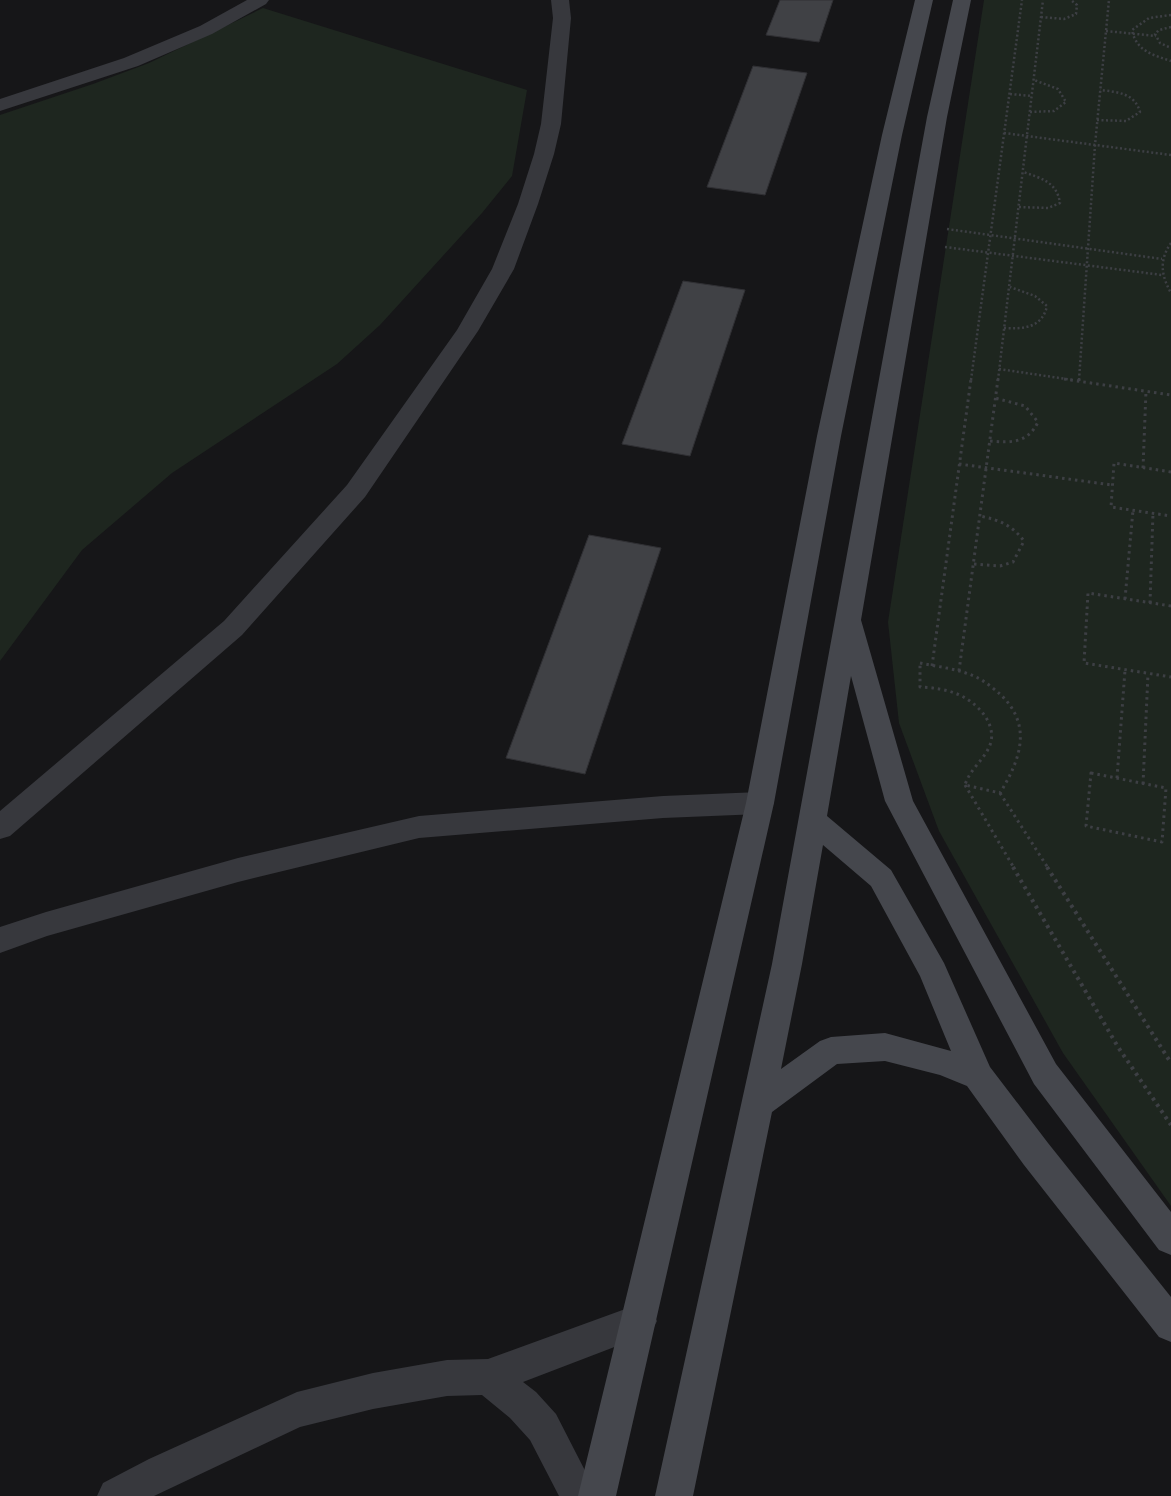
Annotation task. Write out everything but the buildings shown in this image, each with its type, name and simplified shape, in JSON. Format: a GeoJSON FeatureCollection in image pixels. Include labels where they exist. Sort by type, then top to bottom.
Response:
{"type":"FeatureCollection","features":[{"type":"Feature","properties":{"kind":"street"},"geometry":{"type":"LineString","coordinates":[[0,105],[131,62],[206,30],[260,0]]}},
{"type":"Feature","properties":{"kind":"street"},"geometry":{"type":"LineString","coordinates":[[0,828],[233,628],[356,491],[467,331],[503,269],[528,204],[544,154],[551,124],[562,18],[560,0]]}},
{"type":"Feature","properties":{"kind":"street"},"geometry":{"type":"LineString","coordinates":[[597,1496],[760,803],[829,436],[892,136],[924,0]]}},
{"type":"Feature","properties":{"kind":"street"},"geometry":{"type":"LineString","coordinates":[[674,1496],[786,964],[936,117],[962,0]]}},
{"type":"Feature","properties":{"kind":"street"},"geometry":{"type":"LineString","coordinates":[[848,618],[899,800],[1045,1074],[1171,1239]]}},
{"type":"Feature","properties":{"kind":"street"},"geometry":{"type":"LineString","coordinates":[[0,940],[46,924],[238,870],[419,827],[663,807],[760,803]]}},
{"type":"Feature","properties":{"kind":"street"},"geometry":{"type":"LineString","coordinates":[[812,820],[882,878],[933,972],[978,1076],[1171,1325]]}},
{"type":"Feature","properties":{"kind":"street"},"geometry":{"type":"LineString","coordinates":[[757,1104],[831,1050],[885,1047],[942,1062],[978,1076]]}},
{"type":"Feature","properties":{"kind":"street"},"geometry":{"type":"LineString","coordinates":[[116,1496],[162,1472],[297,1410],[392,1388],[447,1378],[488,1377],[639,1321]]}},
{"type":"Feature","properties":{"kind":"street"},"geometry":{"type":"LineString","coordinates":[[488,1377],[523,1405],[543,1428],[579,1496]]}},
{"type":"Feature","properties":{"kind":"path"},"geometry":{"type":"LineString","coordinates":[[932,666],[1022,0]]}},
{"type":"Feature","properties":{"kind":"path"},"geometry":{"type":"LineString","coordinates":[[960,671],[1010,287],[1043,0]]}},
{"type":"Feature","properties":{"kind":"path"},"geometry":{"type":"LineString","coordinates":[[1041,18],[1064,19],[1071,17],[1076,14],[1078,9],[1077,5],[1071,0]]}},
{"type":"Feature","properties":{"kind":"path"},"geometry":{"type":"LineString","coordinates":[[1079,381],[1095,145],[1109,0]]}},
{"type":"Feature","properties":{"kind":"path"},"geometry":{"type":"LineString","coordinates":[[1171,15],[1151,17],[1139,22],[1132,30],[1132,39],[1140,48],[1154,56],[1171,61]]}},
{"type":"Feature","properties":{"kind":"path"},"geometry":{"type":"LineString","coordinates":[[1156,36],[1159,30],[1171,27]]}},
{"type":"Feature","properties":{"kind":"path"},"geometry":{"type":"LineString","coordinates":[[1106,30],[1156,36]]}},
{"type":"Feature","properties":{"kind":"path"},"geometry":{"type":"LineString","coordinates":[[1156,36],[1160,43],[1171,48]]}},
{"type":"Feature","properties":{"kind":"path"},"geometry":{"type":"LineString","coordinates":[[1030,112],[1054,111],[1066,102],[1064,93],[1059,88],[1034,80]]}},
{"type":"Feature","properties":{"kind":"path"},"geometry":{"type":"LineString","coordinates":[[1097,120],[1127,121],[1134,118],[1140,112],[1139,106],[1134,99],[1124,94],[1100,90]]}},
{"type":"Feature","properties":{"kind":"path"},"geometry":{"type":"LineString","coordinates":[[1010,94],[1032,96]]}},
{"type":"Feature","properties":{"kind":"path"},"geometry":{"type":"LineString","coordinates":[[1004,134],[1171,155]]}},
{"type":"Feature","properties":{"kind":"path"},"geometry":{"type":"LineString","coordinates":[[1019,207],[1048,208],[1060,203],[1060,192],[1055,186],[1041,177],[1023,172]]}},
{"type":"Feature","properties":{"kind":"path"},"geometry":{"type":"LineString","coordinates":[[916,234],[990,235],[1162,258]]}},
{"type":"Feature","properties":{"kind":"path"},"geometry":{"type":"LineString","coordinates":[[916,234],[988,252],[1162,275]]}},
{"type":"Feature","properties":{"kind":"path"},"geometry":{"type":"LineString","coordinates":[[1171,243],[1164,251],[1161,265],[1162,275],[1171,293]]}},
{"type":"Feature","properties":{"kind":"path"},"geometry":{"type":"LineString","coordinates":[[1004,328],[1032,328],[1046,314],[1047,306],[1042,300],[1029,292],[1010,287]]}},
{"type":"Feature","properties":{"kind":"path"},"geometry":{"type":"LineString","coordinates":[[999,369],[1171,395]]}},
{"type":"Feature","properties":{"kind":"path"},"geometry":{"type":"LineString","coordinates":[[1143,468],[1146,391]]}},
{"type":"Feature","properties":{"kind":"path"},"geometry":{"type":"LineString","coordinates":[[990,441],[1012,444],[1024,440],[1035,431],[1038,422],[1032,410],[1020,404],[995,398]]}},
{"type":"Feature","properties":{"kind":"path"},"geometry":{"type":"LineString","coordinates":[[1171,472],[1114,463],[1111,506],[1171,516]]}},
{"type":"Feature","properties":{"kind":"path"},"geometry":{"type":"LineString","coordinates":[[959,464],[1112,485]]}},
{"type":"Feature","properties":{"kind":"path"},"geometry":{"type":"LineString","coordinates":[[1125,599],[1133,510]]}},
{"type":"Feature","properties":{"kind":"path"},"geometry":{"type":"LineString","coordinates":[[1150,603],[1154,514]]}},
{"type":"Feature","properties":{"kind":"path"},"geometry":{"type":"LineString","coordinates":[[974,564],[1000,566],[1013,562],[1024,542],[1017,530],[1004,521],[980,516]]}},
{"type":"Feature","properties":{"kind":"path"},"geometry":{"type":"LineString","coordinates":[[1171,606],[1088,593],[1084,663],[1171,678]]}},
{"type":"Feature","properties":{"kind":"path"},"geometry":{"type":"LineString","coordinates":[[1000,793],[1013,774],[1022,744],[1019,724],[1011,706],[979,678],[960,671],[920,662],[920,687],[936,687],[967,696],[980,708],[992,727],[992,738],[987,751],[968,772],[965,785],[1118,1047],[1171,1125]]}},
{"type":"Feature","properties":{"kind":"path"},"geometry":{"type":"LineString","coordinates":[[1117,778],[1125,670]]}},
{"type":"Feature","properties":{"kind":"path"},"geometry":{"type":"LineString","coordinates":[[1143,784],[1148,674]]}},
{"type":"Feature","properties":{"kind":"path"},"geometry":{"type":"LineString","coordinates":[[1092,773],[1143,784],[1166,788],[1162,842],[1086,826],[1092,773]]}},
{"type":"Feature","properties":{"kind":"path"},"geometry":{"type":"LineString","coordinates":[[965,785],[1000,793],[1171,1063]]}},
{"type":"Feature","properties":{"kind":"path"},"geometry":{"type":"LineString","coordinates":[[1165,810],[1171,811]]}},
{"type":"Feature","properties":{"kind":"shaded area"},"geometry":{"type":"Polygon","coordinates":[[[984,0],[1171,0],[1171,1206],[1063,1053],[939,831],[899,723],[888,622],[984,0]]]}},
{"type":"Feature","properties":{"kind":"shaded area"},"geometry":{"type":"Polygon","coordinates":[[[263,8],[527,90],[512,176],[482,213],[380,325],[337,364],[172,473],[82,550],[0,661],[0,115],[149,63],[263,8]]]}}]}
